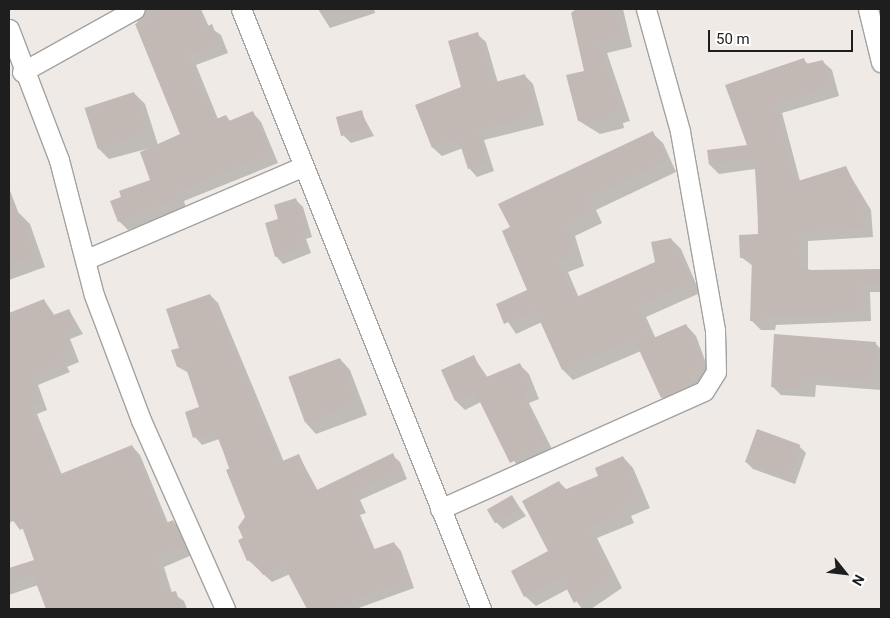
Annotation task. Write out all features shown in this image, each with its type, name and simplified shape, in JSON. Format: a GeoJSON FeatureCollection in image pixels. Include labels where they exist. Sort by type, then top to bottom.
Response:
{"type":"FeatureCollection","features":[{"type":"Feature","properties":{"kind":"street"},"geometry":{"type":"LineString","coordinates":[[22,72],[135,9]]}},
{"type":"Feature","properties":{"kind":"street"},"geometry":{"type":"LineString","coordinates":[[241,9],[302,167],[481,609]]}},
{"type":"Feature","properties":{"kind":"street"},"geometry":{"type":"LineString","coordinates":[[440,509],[704,391],[716,372],[715,330],[680,131],[646,9]]}},
{"type":"Feature","properties":{"kind":"street"},"geometry":{"type":"LineString","coordinates":[[868,9],[878,29],[881,62]]}},
{"type":"Feature","properties":{"kind":"street"},"geometry":{"type":"LineString","coordinates":[[9,29],[22,72],[58,160],[87,259],[94,295],[140,420],[225,609]]}},
{"type":"Feature","properties":{"kind":"street"},"geometry":{"type":"LineString","coordinates":[[87,259],[302,167]]}},
{"type":"Feature","properties":{"kind":"building"},"geometry":{"type":"Polygon","coordinates":[[[146,9],[197,9],[205,27],[212,24],[220,44],[188,56],[214,120],[226,115],[229,121],[253,111],[270,154],[176,192],[178,199],[118,222],[110,201],[121,197],[119,191],[150,180],[140,152],[180,134],[135,24],[149,18],[146,9]]]}},
{"type":"Feature","properties":{"kind":"building"},"geometry":{"type":"Polygon","coordinates":[[[576,9],[616,9],[622,37],[598,43],[620,110],[613,113],[614,118],[588,124],[586,119],[578,121],[566,75],[584,71],[571,13],[576,9]]]}},
{"type":"Feature","properties":{"kind":"building"},"geometry":{"type":"Polygon","coordinates":[[[478,32],[492,83],[525,74],[536,116],[477,131],[487,163],[468,169],[458,138],[432,148],[415,105],[461,87],[448,41],[478,32]]]}},
{"type":"Feature","properties":{"kind":"building"},"geometry":{"type":"Polygon","coordinates":[[[804,58],[806,64],[823,60],[831,87],[774,104],[795,182],[846,166],[862,200],[864,228],[799,232],[800,267],[811,270],[880,269],[880,284],[862,284],[862,313],[767,316],[767,322],[750,321],[752,258],[740,258],[739,235],[758,234],[757,174],[753,159],[709,165],[707,150],[747,145],[725,85],[804,58]]]}},
{"type":"Feature","properties":{"kind":"building"},"geometry":{"type":"Polygon","coordinates":[[[134,92],[147,133],[98,149],[85,108],[134,92]]]}},
{"type":"Feature","properties":{"kind":"building"},"geometry":{"type":"Polygon","coordinates":[[[362,110],[367,129],[341,136],[336,117],[362,110]]]}},
{"type":"Feature","properties":{"kind":"building"},"geometry":{"type":"Polygon","coordinates":[[[653,131],[666,161],[587,199],[593,212],[566,225],[575,256],[558,261],[574,298],[655,262],[651,242],[671,238],[691,282],[637,306],[651,339],[686,324],[705,369],[690,377],[693,384],[661,398],[634,339],[562,370],[535,310],[504,324],[496,304],[527,290],[502,231],[510,227],[498,204],[653,131]]]}},
{"type":"Feature","properties":{"kind":"building"},"geometry":{"type":"Polygon","coordinates":[[[9,188],[35,256],[9,265],[9,188]]]}},
{"type":"Feature","properties":{"kind":"building"},"geometry":{"type":"Polygon","coordinates":[[[296,198],[306,230],[300,232],[305,246],[275,257],[265,223],[278,219],[274,205],[296,198]]]}},
{"type":"Feature","properties":{"kind":"building"},"geometry":{"type":"Polygon","coordinates":[[[210,294],[280,462],[299,454],[315,491],[393,453],[401,472],[353,492],[359,505],[354,507],[372,550],[394,542],[408,581],[340,605],[341,609],[307,609],[284,566],[263,575],[252,559],[247,561],[238,540],[243,538],[238,527],[245,517],[226,470],[230,468],[215,431],[193,438],[185,412],[199,407],[185,365],[177,367],[171,350],[179,348],[166,309],[210,294]]]}},
{"type":"Feature","properties":{"kind":"building"},"geometry":{"type":"Polygon","coordinates":[[[44,299],[51,316],[69,309],[76,325],[63,331],[72,353],[60,358],[62,363],[30,376],[40,401],[30,405],[58,475],[132,445],[164,524],[173,520],[184,546],[156,558],[167,593],[176,591],[182,609],[46,609],[33,575],[9,584],[9,568],[34,560],[19,518],[9,523],[9,313],[44,299]]]}},
{"type":"Feature","properties":{"kind":"building"},"geometry":{"type":"Polygon","coordinates":[[[774,334],[876,342],[872,382],[807,376],[806,389],[771,387],[774,334]]]}},
{"type":"Feature","properties":{"kind":"building"},"geometry":{"type":"Polygon","coordinates":[[[474,355],[484,378],[520,363],[531,390],[521,394],[546,444],[510,463],[475,392],[455,401],[441,370],[474,355]]]}},
{"type":"Feature","properties":{"kind":"building"},"geometry":{"type":"Polygon","coordinates":[[[340,358],[357,404],[305,423],[288,377],[340,358]]]}},
{"type":"Feature","properties":{"kind":"building"},"geometry":{"type":"Polygon","coordinates":[[[757,429],[800,445],[788,478],[745,462],[757,429]]]}},
{"type":"Feature","properties":{"kind":"building"},"geometry":{"type":"Polygon","coordinates":[[[623,456],[640,497],[622,505],[624,512],[588,528],[613,577],[574,603],[561,578],[524,597],[511,571],[548,551],[522,501],[559,481],[564,490],[598,476],[595,468],[623,456]]]}},
{"type":"Feature","properties":{"kind":"building"},"geometry":{"type":"Polygon","coordinates":[[[512,495],[520,509],[495,523],[487,510],[512,495]]]}}]}
